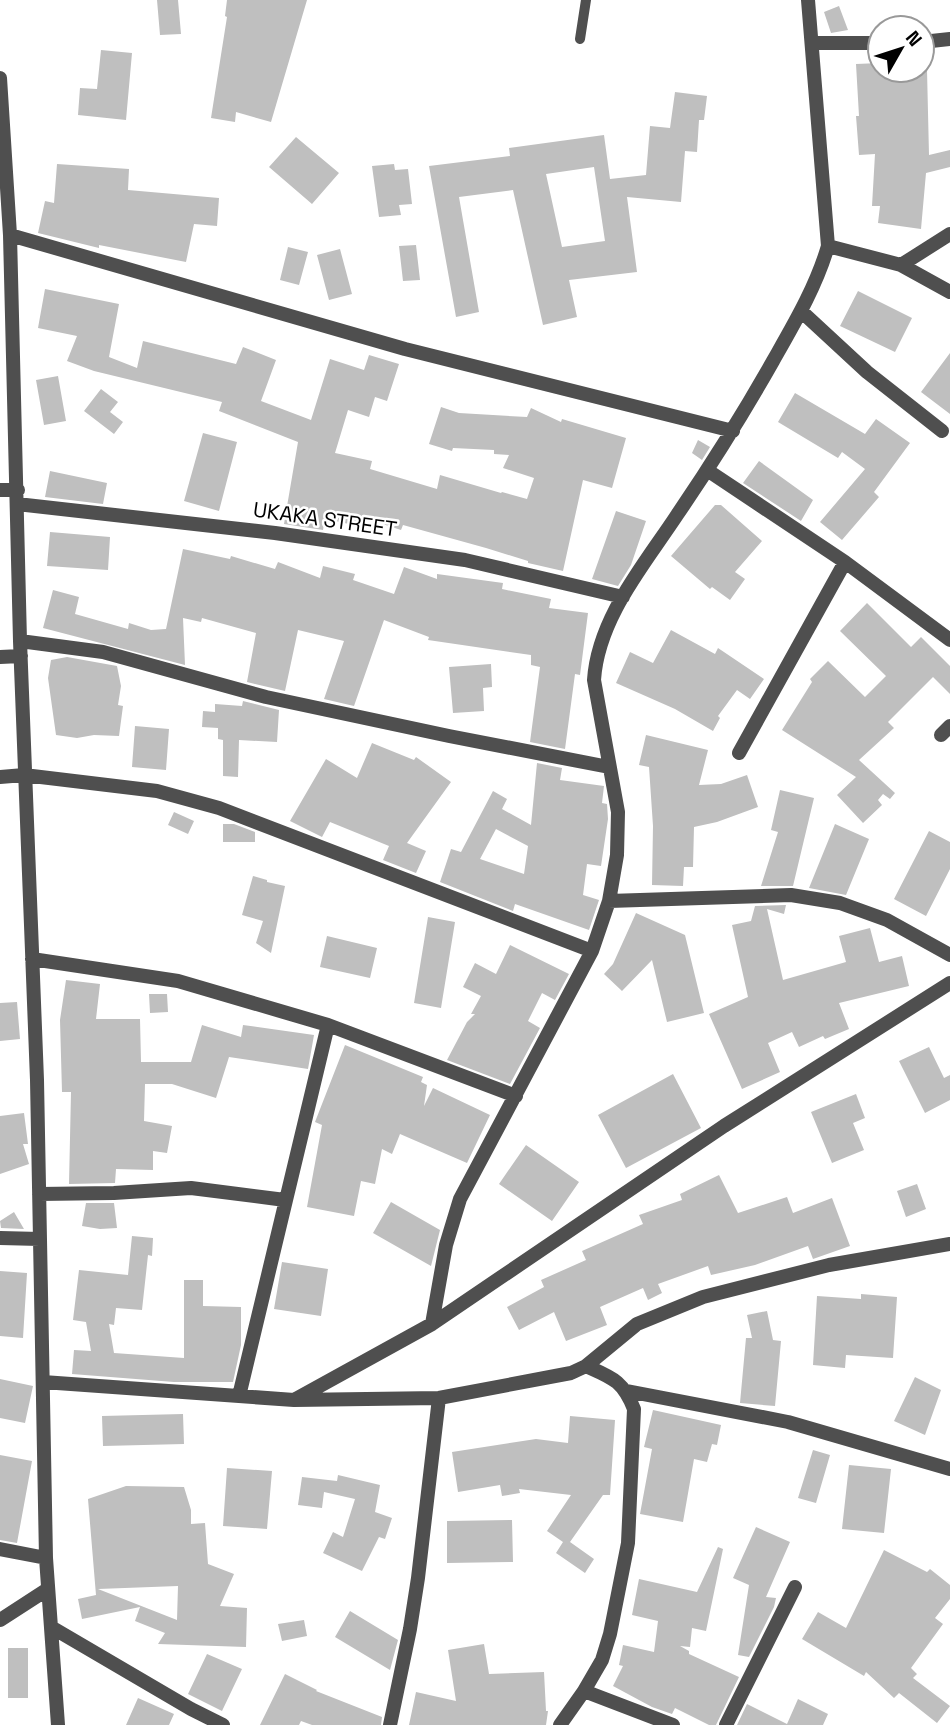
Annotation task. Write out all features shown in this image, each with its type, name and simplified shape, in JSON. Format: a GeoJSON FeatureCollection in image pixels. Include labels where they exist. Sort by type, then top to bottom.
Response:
{"type":"FeatureCollection","features":[{"type":"Feature","properties":{"kind":"street"},"geometry":{"type":"LineString","coordinates":[[432,1324],[446,1245],[460,1199],[592,951],[609,901],[617,855],[618,812],[594,680],[601,642],[623,597],[733,432],[801,311],[828,246],[808,0]]}},
{"type":"Feature","properties":{"kind":"street"},"geometry":{"type":"LineString","coordinates":[[813,43],[866,43]]}},
{"type":"Feature","properties":{"kind":"street"},"geometry":{"type":"LineString","coordinates":[[0,78],[10,235],[6,324],[18,497],[24,775],[39,1194],[46,1558],[58,1725]]}},
{"type":"Feature","properties":{"kind":"street"},"geometry":{"type":"LineString","coordinates":[[901,265],[950,233]]}},
{"type":"Feature","properties":{"kind":"street"},"geometry":{"type":"LineString","coordinates":[[10,235],[405,349],[733,432]]}},
{"type":"Feature","properties":{"kind":"street"},"geometry":{"type":"LineString","coordinates":[[828,246],[901,265],[950,292]]}},
{"type":"Feature","properties":{"kind":"street"},"geometry":{"type":"LineString","coordinates":[[801,311],[867,372],[943,431]]}},
{"type":"Feature","properties":{"kind":"street"},"geometry":{"type":"LineString","coordinates":[[707,470],[845,562],[950,640]]}},
{"type":"Feature","properties":{"kind":"street","name":"UKAKA STREET"},"geometry":{"type":"LineString","coordinates":[[0,490],[18,497],[465,559],[623,597]]}},
{"type":"Feature","properties":{"kind":"street"},"geometry":{"type":"LineString","coordinates":[[739,753],[845,562]]}},
{"type":"Feature","properties":{"kind":"street"},"geometry":{"type":"LineString","coordinates":[[20,641],[103,652],[266,697],[609,767]]}},
{"type":"Feature","properties":{"kind":"street"},"geometry":{"type":"LineString","coordinates":[[0,657],[21,656]]}},
{"type":"Feature","properties":{"kind":"street"},"geometry":{"type":"LineString","coordinates":[[0,777],[24,775],[157,791],[219,808],[592,951]]}},
{"type":"Feature","properties":{"kind":"street"},"geometry":{"type":"LineString","coordinates":[[609,901],[791,895],[841,903],[887,920],[950,955]]}},
{"type":"Feature","properties":{"kind":"street"},"geometry":{"type":"LineString","coordinates":[[32,959],[178,981],[328,1025],[516,1096]]}},
{"type":"Feature","properties":{"kind":"street"},"geometry":{"type":"LineString","coordinates":[[294,1400],[432,1324],[724,1126],[950,983]]}},
{"type":"Feature","properties":{"kind":"street"},"geometry":{"type":"LineString","coordinates":[[239,1396],[328,1025]]}},
{"type":"Feature","properties":{"kind":"street"},"geometry":{"type":"LineString","coordinates":[[39,1194],[191,1188],[285,1200]]}},
{"type":"Feature","properties":{"kind":"street"},"geometry":{"type":"LineString","coordinates":[[0,1238],[40,1239]]}},
{"type":"Feature","properties":{"kind":"street"},"geometry":{"type":"LineString","coordinates":[[43,1382],[294,1400],[439,1398],[560,1376],[586,1366],[637,1324],[703,1297],[830,1265],[950,1244]]}},
{"type":"Feature","properties":{"kind":"street"},"geometry":{"type":"LineString","coordinates":[[560,1725],[602,1660],[610,1634],[628,1543],[634,1409],[627,1391],[616,1380],[586,1366]]}},
{"type":"Feature","properties":{"kind":"street"},"geometry":{"type":"LineString","coordinates":[[627,1391],[788,1422],[950,1469]]}},
{"type":"Feature","properties":{"kind":"street"},"geometry":{"type":"LineString","coordinates":[[390,1725],[412,1616],[439,1398]]}},
{"type":"Feature","properties":{"kind":"street"},"geometry":{"type":"LineString","coordinates":[[0,1549],[46,1558]]}},
{"type":"Feature","properties":{"kind":"street"},"geometry":{"type":"LineString","coordinates":[[726,1725],[794,1587]]}},
{"type":"Feature","properties":{"kind":"street"},"geometry":{"type":"LineString","coordinates":[[0,1620],[48,1589]]}},
{"type":"Feature","properties":{"kind":"street"},"geometry":{"type":"LineString","coordinates":[[51,1627],[223,1725]]}},
{"type":"Feature","properties":{"kind":"street"},"geometry":{"type":"LineString","coordinates":[[584,1691],[673,1725]]}},
{"type":"Feature","properties":{"kind":"lane"},"geometry":{"type":"LineString","coordinates":[[580,39],[586,0]]}},
{"type":"Feature","properties":{"kind":"building"},"geometry":{"type":"Polygon","coordinates":[[[157,0],[178,0],[181,34],[160,35],[157,0]]]}},
{"type":"Feature","properties":{"kind":"building"},"geometry":{"type":"Polygon","coordinates":[[[227,0],[307,0],[271,122],[236,112],[235,122],[211,118],[227,17],[227,0]]]}},
{"type":"Feature","properties":{"kind":"building"},"geometry":{"type":"Polygon","coordinates":[[[839,6],[848,30],[831,33],[824,12],[839,6]]]}},
{"type":"Feature","properties":{"kind":"building"},"geometry":{"type":"Polygon","coordinates":[[[101,50],[132,53],[126,120],[78,115],[80,88],[97,89],[101,50]]]}},
{"type":"Feature","properties":{"kind":"building"},"geometry":{"type":"Polygon","coordinates":[[[856,64],[866,64],[866,84],[927,84],[929,155],[950,150],[950,167],[926,173],[921,229],[878,223],[880,206],[872,206],[875,154],[859,155],[856,64]]]}},
{"type":"Feature","properties":{"kind":"building"},"geometry":{"type":"Polygon","coordinates":[[[675,92],[707,96],[704,120],[699,120],[697,152],[685,151],[681,202],[627,197],[637,272],[569,280],[577,317],[543,325],[513,190],[459,197],[479,312],[456,317],[429,166],[510,156],[509,148],[604,135],[610,179],[646,175],[650,126],[670,128],[675,92]],[[594,167],[546,174],[562,247],[605,241],[594,167]]]}},
{"type":"Feature","properties":{"kind":"building"},"geometry":{"type":"Polygon","coordinates":[[[296,137],[339,173],[312,204],[269,167],[296,137]]]}},
{"type":"Feature","properties":{"kind":"building"},"geometry":{"type":"Polygon","coordinates":[[[57,164],[129,169],[128,190],[219,198],[217,226],[194,224],[186,262],[99,245],[99,248],[38,233],[45,201],[54,203],[57,164]]]}},
{"type":"Feature","properties":{"kind":"building"},"geometry":{"type":"Polygon","coordinates":[[[394,164],[395,170],[408,169],[412,204],[399,205],[401,215],[379,217],[372,166],[394,164]]]}},
{"type":"Feature","properties":{"kind":"building"},"geometry":{"type":"Polygon","coordinates":[[[416,245],[420,280],[403,281],[399,246],[416,245]]]}},
{"type":"Feature","properties":{"kind":"building"},"geometry":{"type":"Polygon","coordinates":[[[288,247],[308,252],[299,285],[280,280],[288,247]]]}},
{"type":"Feature","properties":{"kind":"building"},"geometry":{"type":"Polygon","coordinates":[[[340,249],[352,294],[329,300],[317,255],[340,249]]]}},
{"type":"Feature","properties":{"kind":"building"},"geometry":{"type":"Polygon","coordinates":[[[45,289],[119,304],[109,357],[137,368],[143,341],[236,364],[243,347],[276,360],[261,401],[311,420],[330,359],[364,370],[369,355],[399,364],[387,401],[375,397],[369,417],[348,410],[335,453],[372,461],[370,469],[437,489],[440,475],[527,499],[534,478],[503,468],[509,455],[494,454],[494,450],[453,448],[452,451],[429,444],[441,407],[459,413],[527,417],[531,408],[561,422],[562,419],[626,438],[612,488],[583,480],[563,571],[403,525],[401,530],[361,517],[359,526],[325,519],[323,530],[284,524],[298,442],[219,411],[222,402],[94,371],[67,361],[77,336],[38,328],[45,289]]]}},
{"type":"Feature","properties":{"kind":"building"},"geometry":{"type":"Polygon","coordinates":[[[858,291],[912,318],[895,352],[840,326],[858,291]]]}},
{"type":"Feature","properties":{"kind":"building"},"geometry":{"type":"Polygon","coordinates":[[[950,353],[950,414],[921,392],[950,353]]]}},
{"type":"Feature","properties":{"kind":"building"},"geometry":{"type":"Polygon","coordinates":[[[58,376],[66,421],[44,425],[36,380],[58,376]]]}},
{"type":"Feature","properties":{"kind":"building"},"geometry":{"type":"Polygon","coordinates":[[[101,389],[118,402],[110,412],[123,422],[114,434],[84,411],[101,389]]]}},
{"type":"Feature","properties":{"kind":"building"},"geometry":{"type":"Polygon","coordinates":[[[795,393],[865,434],[876,419],[910,443],[874,492],[879,497],[842,540],[820,522],[865,469],[842,452],[838,458],[778,422],[795,393]]]}},
{"type":"Feature","properties":{"kind":"building"},"geometry":{"type":"Polygon","coordinates":[[[203,433],[237,442],[219,511],[184,501],[203,433]]]}},
{"type":"Feature","properties":{"kind":"building"},"geometry":{"type":"Polygon","coordinates":[[[698,440],[710,447],[702,460],[692,453],[698,440]]]}},
{"type":"Feature","properties":{"kind":"building"},"geometry":{"type":"Polygon","coordinates":[[[759,461],[813,500],[801,521],[743,483],[759,461]]]}},
{"type":"Feature","properties":{"kind":"building"},"geometry":{"type":"Polygon","coordinates":[[[50,471],[107,483],[103,504],[45,497],[50,471]]]}},
{"type":"Feature","properties":{"kind":"building"},"geometry":{"type":"Polygon","coordinates":[[[715,505],[721,505],[762,541],[735,572],[745,579],[730,600],[712,587],[710,589],[671,556],[715,505]]]}},
{"type":"Feature","properties":{"kind":"building"},"geometry":{"type":"Polygon","coordinates":[[[616,511],[646,521],[631,565],[618,586],[592,579],[616,511]]]}},
{"type":"Feature","properties":{"kind":"building"},"geometry":{"type":"Polygon","coordinates":[[[50,532],[110,537],[108,570],[47,566],[50,532]]]}},
{"type":"Feature","properties":{"kind":"building"},"geometry":{"type":"Polygon","coordinates":[[[183,549],[230,559],[231,556],[275,569],[278,562],[320,578],[323,566],[355,574],[353,580],[394,594],[404,567],[437,579],[437,574],[503,583],[502,589],[551,599],[549,608],[588,613],[580,675],[575,674],[565,749],[530,742],[540,667],[531,665],[531,655],[428,640],[429,637],[384,620],[354,706],[324,699],[344,641],[298,630],[285,691],[247,682],[256,633],[202,618],[201,622],[183,618],[185,665],[43,628],[53,590],[79,597],[75,614],[128,629],[129,623],[151,630],[166,629],[183,549]]]}},
{"type":"Feature","properties":{"kind":"building"},"geometry":{"type":"Polygon","coordinates":[[[867,603],[911,647],[921,637],[950,666],[950,694],[933,677],[888,722],[894,728],[859,760],[895,793],[890,799],[883,794],[878,800],[882,805],[863,823],[837,795],[856,777],[782,730],[812,682],[810,679],[828,661],[865,697],[886,676],[840,631],[867,603]]]}},
{"type":"Feature","properties":{"kind":"building"},"geometry":{"type":"Polygon","coordinates":[[[671,630],[715,654],[718,648],[764,679],[750,699],[737,690],[718,716],[720,718],[713,731],[675,709],[616,683],[630,652],[653,663],[671,630]]]}},
{"type":"Feature","properties":{"kind":"building"},"geometry":{"type":"Polygon","coordinates":[[[67,657],[117,666],[121,686],[118,705],[123,706],[119,736],[94,735],[77,738],[56,735],[48,678],[51,660],[67,657]]]}},
{"type":"Feature","properties":{"kind":"building"},"geometry":{"type":"Polygon","coordinates":[[[491,664],[492,687],[483,688],[484,711],[453,713],[449,667],[491,664]]]}},
{"type":"Feature","properties":{"kind":"building"},"geometry":{"type":"Polygon","coordinates":[[[243,701],[279,710],[277,742],[239,740],[238,777],[223,776],[223,740],[218,739],[218,728],[202,727],[203,711],[215,712],[215,704],[242,706],[243,701]]]}},
{"type":"Feature","properties":{"kind":"building"},"geometry":{"type":"Polygon","coordinates":[[[135,726],[169,729],[166,770],[132,767],[135,726]]]}},
{"type":"Feature","properties":{"kind":"building"},"geometry":{"type":"Polygon","coordinates":[[[646,735],[708,750],[699,785],[721,784],[747,775],[758,807],[694,827],[693,867],[684,867],[683,886],[652,885],[653,826],[649,767],[639,765],[646,735]]]}},
{"type":"Feature","properties":{"kind":"building"},"geometry":{"type":"Polygon","coordinates":[[[372,743],[414,760],[416,757],[451,782],[407,843],[426,851],[416,873],[383,860],[389,846],[330,822],[322,837],[290,821],[326,759],[357,778],[372,743]]]}},
{"type":"Feature","properties":{"kind":"building"},"geometry":{"type":"Polygon","coordinates":[[[537,763],[562,768],[560,780],[604,786],[602,803],[607,804],[608,819],[601,866],[587,864],[583,895],[599,900],[589,930],[515,904],[513,911],[440,882],[451,849],[461,852],[493,791],[507,799],[502,809],[531,825],[537,763]],[[496,829],[480,859],[524,874],[528,846],[496,829]]]}},
{"type":"Feature","properties":{"kind":"building"},"geometry":{"type":"Polygon","coordinates":[[[780,790],[814,798],[793,886],[761,886],[778,832],[771,830],[780,790]]]}},
{"type":"Feature","properties":{"kind":"building"},"geometry":{"type":"Polygon","coordinates":[[[174,812],[194,821],[188,834],[168,825],[174,812]]]}},
{"type":"Feature","properties":{"kind":"building"},"geometry":{"type":"Polygon","coordinates":[[[223,824],[234,824],[255,832],[255,842],[223,842],[223,824]]]}},
{"type":"Feature","properties":{"kind":"building"},"geometry":{"type":"Polygon","coordinates":[[[835,824],[869,839],[846,895],[809,888],[835,824]]]}},
{"type":"Feature","properties":{"kind":"building"},"geometry":{"type":"Polygon","coordinates":[[[929,831],[950,842],[950,869],[926,916],[894,899],[929,831]]]}},
{"type":"Feature","properties":{"kind":"building"},"geometry":{"type":"Polygon","coordinates":[[[253,876],[285,886],[271,953],[256,943],[263,921],[242,915],[253,876]]]}},
{"type":"Feature","properties":{"kind":"building"},"geometry":{"type":"Polygon","coordinates":[[[786,905],[784,914],[767,909],[783,980],[846,962],[839,936],[870,928],[879,962],[902,956],[909,986],[839,1003],[849,1029],[825,1039],[823,1036],[799,1047],[792,1032],[768,1043],[780,1072],[742,1089],[709,1014],[748,997],[732,925],[751,921],[755,906],[786,905]]]}},
{"type":"Feature","properties":{"kind":"building"},"geometry":{"type":"Polygon","coordinates":[[[636,913],[685,935],[704,1013],[667,1022],[652,960],[622,991],[604,974],[613,964],[636,913]]]}},
{"type":"Feature","properties":{"kind":"building"},"geometry":{"type":"Polygon","coordinates":[[[428,917],[455,922],[441,1008],[414,1003],[428,917]]]}},
{"type":"Feature","properties":{"kind":"building"},"geometry":{"type":"Polygon","coordinates":[[[327,936],[377,948],[370,978],[320,967],[327,936]]]}},
{"type":"Feature","properties":{"kind":"building"},"geometry":{"type":"Polygon","coordinates":[[[510,945],[569,974],[555,1000],[542,993],[528,1021],[540,1028],[510,1084],[447,1060],[467,1022],[475,1014],[471,1014],[481,996],[463,987],[475,963],[496,974],[510,945]]]}},
{"type":"Feature","properties":{"kind":"building"},"geometry":{"type":"Polygon","coordinates":[[[66,980],[100,984],[96,1019],[140,1019],[141,1062],[191,1062],[202,1025],[241,1037],[243,1025],[314,1035],[308,1069],[229,1057],[216,1098],[172,1084],[145,1084],[144,1121],[172,1126],[167,1153],[153,1151],[153,1170],[116,1169],[115,1183],[69,1184],[71,1092],[62,1092],[60,1020],[66,980]]]}},
{"type":"Feature","properties":{"kind":"building"},"geometry":{"type":"Polygon","coordinates":[[[149,994],[167,994],[168,1012],[150,1013],[149,994]]]}},
{"type":"Feature","properties":{"kind":"building"},"geometry":{"type":"Polygon","coordinates":[[[17,1002],[20,1039],[0,1041],[0,1003],[17,1002]]]}},
{"type":"Feature","properties":{"kind":"building"},"geometry":{"type":"Polygon","coordinates":[[[345,1045],[423,1077],[421,1082],[427,1085],[424,1106],[433,1088],[490,1115],[467,1163],[400,1134],[392,1154],[382,1149],[375,1184],[361,1181],[354,1216],[307,1207],[322,1125],[315,1122],[345,1045]]]}},
{"type":"Feature","properties":{"kind":"building"},"geometry":{"type":"Polygon","coordinates":[[[929,1047],[944,1078],[950,1075],[950,1100],[925,1113],[899,1061],[929,1047]]]}},
{"type":"Feature","properties":{"kind":"building"},"geometry":{"type":"Polygon","coordinates":[[[673,1074],[701,1128],[626,1168],[598,1115],[673,1074]]]}},
{"type":"Feature","properties":{"kind":"building"},"geometry":{"type":"Polygon","coordinates":[[[856,1094],[865,1118],[853,1123],[864,1150],[832,1163],[811,1112],[856,1094]]]}},
{"type":"Feature","properties":{"kind":"building"},"geometry":{"type":"Polygon","coordinates":[[[24,1113],[28,1144],[23,1144],[29,1164],[0,1174],[0,1116],[24,1113]]]}},
{"type":"Feature","properties":{"kind":"building"},"geometry":{"type":"Polygon","coordinates":[[[526,1145],[579,1182],[552,1221],[499,1184],[526,1145]]]}},
{"type":"Feature","properties":{"kind":"building"},"geometry":{"type":"Polygon","coordinates":[[[719,1175],[738,1213],[787,1197],[793,1213],[832,1198],[850,1246],[813,1259],[808,1246],[755,1265],[711,1275],[708,1266],[658,1284],[662,1293],[648,1300],[643,1288],[600,1307],[607,1325],[566,1341],[554,1312],[519,1330],[507,1307],[544,1287],[541,1280],[586,1260],[582,1251],[643,1224],[639,1215],[682,1200],[680,1194],[719,1175]]]}},
{"type":"Feature","properties":{"kind":"building"},"geometry":{"type":"Polygon","coordinates":[[[917,1184],[926,1209],[906,1217],[897,1191],[917,1184]]]}},
{"type":"Feature","properties":{"kind":"building"},"geometry":{"type":"Polygon","coordinates":[[[391,1202],[440,1230],[431,1266],[373,1233],[391,1202]]]}},
{"type":"Feature","properties":{"kind":"building"},"geometry":{"type":"Polygon","coordinates":[[[86,1203],[114,1203],[117,1228],[82,1226],[86,1203]]]}},
{"type":"Feature","properties":{"kind":"building"},"geometry":{"type":"Polygon","coordinates":[[[14,1212],[24,1229],[1,1228],[0,1221],[14,1212]]]}},
{"type":"Feature","properties":{"kind":"building"},"geometry":{"type":"Polygon","coordinates":[[[132,1236],[153,1238],[152,1256],[148,1255],[142,1310],[116,1308],[114,1325],[109,1324],[114,1353],[184,1358],[184,1280],[203,1280],[203,1306],[241,1307],[241,1345],[233,1382],[174,1382],[72,1374],[74,1350],[91,1351],[86,1322],[73,1320],[79,1270],[128,1275],[132,1236]]]}},
{"type":"Feature","properties":{"kind":"building"},"geometry":{"type":"Polygon","coordinates":[[[282,1262],[328,1269],[321,1316],[274,1309],[282,1262]]]}},
{"type":"Feature","properties":{"kind":"building"},"geometry":{"type":"Polygon","coordinates":[[[0,1271],[27,1273],[23,1338],[0,1336],[0,1271]]]}},
{"type":"Feature","properties":{"kind":"building"},"geometry":{"type":"Polygon","coordinates":[[[861,1294],[897,1297],[893,1358],[846,1355],[845,1368],[813,1365],[817,1296],[861,1299],[861,1294]]]}},
{"type":"Feature","properties":{"kind":"building"},"geometry":{"type":"Polygon","coordinates":[[[767,1311],[773,1340],[781,1341],[775,1406],[740,1403],[746,1338],[752,1338],[747,1315],[767,1311]]]}},
{"type":"Feature","properties":{"kind":"building"},"geometry":{"type":"Polygon","coordinates":[[[915,1377],[941,1390],[925,1435],[894,1421],[915,1377]]]}},
{"type":"Feature","properties":{"kind":"building"},"geometry":{"type":"Polygon","coordinates":[[[0,1379],[33,1386],[25,1423],[0,1418],[0,1379]]]}},
{"type":"Feature","properties":{"kind":"building"},"geometry":{"type":"Polygon","coordinates":[[[653,1410],[721,1425],[717,1445],[712,1444],[707,1462],[694,1459],[683,1522],[640,1514],[652,1449],[644,1447],[653,1410]]]}},
{"type":"Feature","properties":{"kind":"building"},"geometry":{"type":"Polygon","coordinates":[[[183,1414],[184,1444],[103,1446],[102,1416],[183,1414]]]}},
{"type":"Feature","properties":{"kind":"building"},"geometry":{"type":"Polygon","coordinates":[[[570,1416],[615,1420],[610,1495],[603,1495],[570,1542],[594,1559],[585,1573],[556,1553],[563,1542],[547,1531],[571,1495],[519,1489],[520,1493],[502,1496],[500,1485],[458,1492],[452,1452],[536,1439],[568,1443],[570,1416]]]}},
{"type":"Feature","properties":{"kind":"building"},"geometry":{"type":"Polygon","coordinates":[[[813,1450],[830,1455],[816,1503],[798,1498],[813,1450]]]}},
{"type":"Feature","properties":{"kind":"building"},"geometry":{"type":"Polygon","coordinates":[[[0,1455],[32,1461],[17,1543],[0,1540],[0,1455]]]}},
{"type":"Feature","properties":{"kind":"building"},"geometry":{"type":"Polygon","coordinates":[[[849,1465],[891,1469],[884,1533],[842,1529],[849,1465]]]}},
{"type":"Feature","properties":{"kind":"building"},"geometry":{"type":"Polygon","coordinates":[[[227,1468],[272,1471],[267,1529],[223,1526],[227,1468]]]}},
{"type":"Feature","properties":{"kind":"building"},"geometry":{"type":"Polygon","coordinates":[[[338,1475],[380,1485],[375,1512],[392,1518],[385,1539],[379,1537],[362,1571],[323,1553],[333,1532],[343,1537],[355,1499],[324,1492],[322,1508],[298,1505],[302,1477],[337,1481],[338,1475]]]}},
{"type":"Feature","properties":{"kind":"building"},"geometry":{"type":"Polygon","coordinates":[[[126,1486],[184,1487],[191,1510],[191,1524],[205,1523],[208,1564],[234,1574],[220,1606],[247,1608],[246,1647],[158,1644],[165,1633],[135,1621],[140,1607],[82,1619],[78,1599],[96,1595],[88,1499],[126,1486]],[[178,1586],[98,1589],[177,1620],[178,1586]]]}},
{"type":"Feature","properties":{"kind":"building"},"geometry":{"type":"Polygon","coordinates":[[[512,1520],[513,1562],[447,1563],[447,1521],[512,1520]]]}},
{"type":"Feature","properties":{"kind":"building"},"geometry":{"type":"Polygon","coordinates":[[[756,1527],[790,1542],[766,1597],[776,1598],[774,1607],[749,1657],[738,1655],[749,1585],[733,1578],[756,1527]]]}},
{"type":"Feature","properties":{"kind":"building"},"geometry":{"type":"Polygon","coordinates":[[[718,1547],[723,1549],[706,1631],[692,1628],[690,1647],[680,1646],[689,1651],[689,1654],[739,1677],[716,1725],[709,1725],[675,1708],[672,1714],[652,1707],[613,1686],[623,1666],[619,1665],[623,1645],[654,1652],[658,1621],[632,1615],[639,1579],[697,1592],[718,1547]]]}},
{"type":"Feature","properties":{"kind":"building"},"geometry":{"type":"Polygon","coordinates":[[[884,1550],[927,1572],[930,1569],[950,1585],[950,1599],[935,1618],[943,1624],[911,1668],[917,1674],[913,1678],[950,1706],[937,1723],[899,1693],[894,1698],[866,1672],[864,1676],[802,1639],[818,1612],[846,1628],[884,1550]]]}},
{"type":"Feature","properties":{"kind":"building"},"geometry":{"type":"Polygon","coordinates":[[[350,1611],[398,1640],[390,1670],[335,1637],[350,1611]]]}},
{"type":"Feature","properties":{"kind":"building"},"geometry":{"type":"Polygon","coordinates":[[[304,1620],[307,1636],[282,1641],[278,1624],[304,1620]]]}},
{"type":"Feature","properties":{"kind":"building"},"geometry":{"type":"Polygon","coordinates":[[[484,1644],[489,1674],[544,1672],[548,1711],[546,1725],[409,1725],[416,1692],[456,1701],[448,1650],[484,1644]]]}},
{"type":"Feature","properties":{"kind":"building"},"geometry":{"type":"Polygon","coordinates":[[[8,1648],[28,1648],[28,1698],[8,1698],[8,1648]]]}},
{"type":"Feature","properties":{"kind":"building"},"geometry":{"type":"Polygon","coordinates":[[[207,1654],[242,1669],[222,1711],[188,1694],[207,1654]]]}},
{"type":"Feature","properties":{"kind":"building"},"geometry":{"type":"Polygon","coordinates":[[[285,1674],[316,1691],[382,1717],[381,1725],[312,1725],[301,1721],[299,1725],[260,1725],[285,1674]]]}},
{"type":"Feature","properties":{"kind":"building"},"geometry":{"type":"Polygon","coordinates":[[[138,1698],[174,1714],[169,1725],[126,1725],[138,1698]]]}},
{"type":"Feature","properties":{"kind":"building"},"geometry":{"type":"Polygon","coordinates":[[[798,1699],[828,1714],[823,1725],[737,1725],[747,1704],[787,1724],[798,1699]]]}}]}
